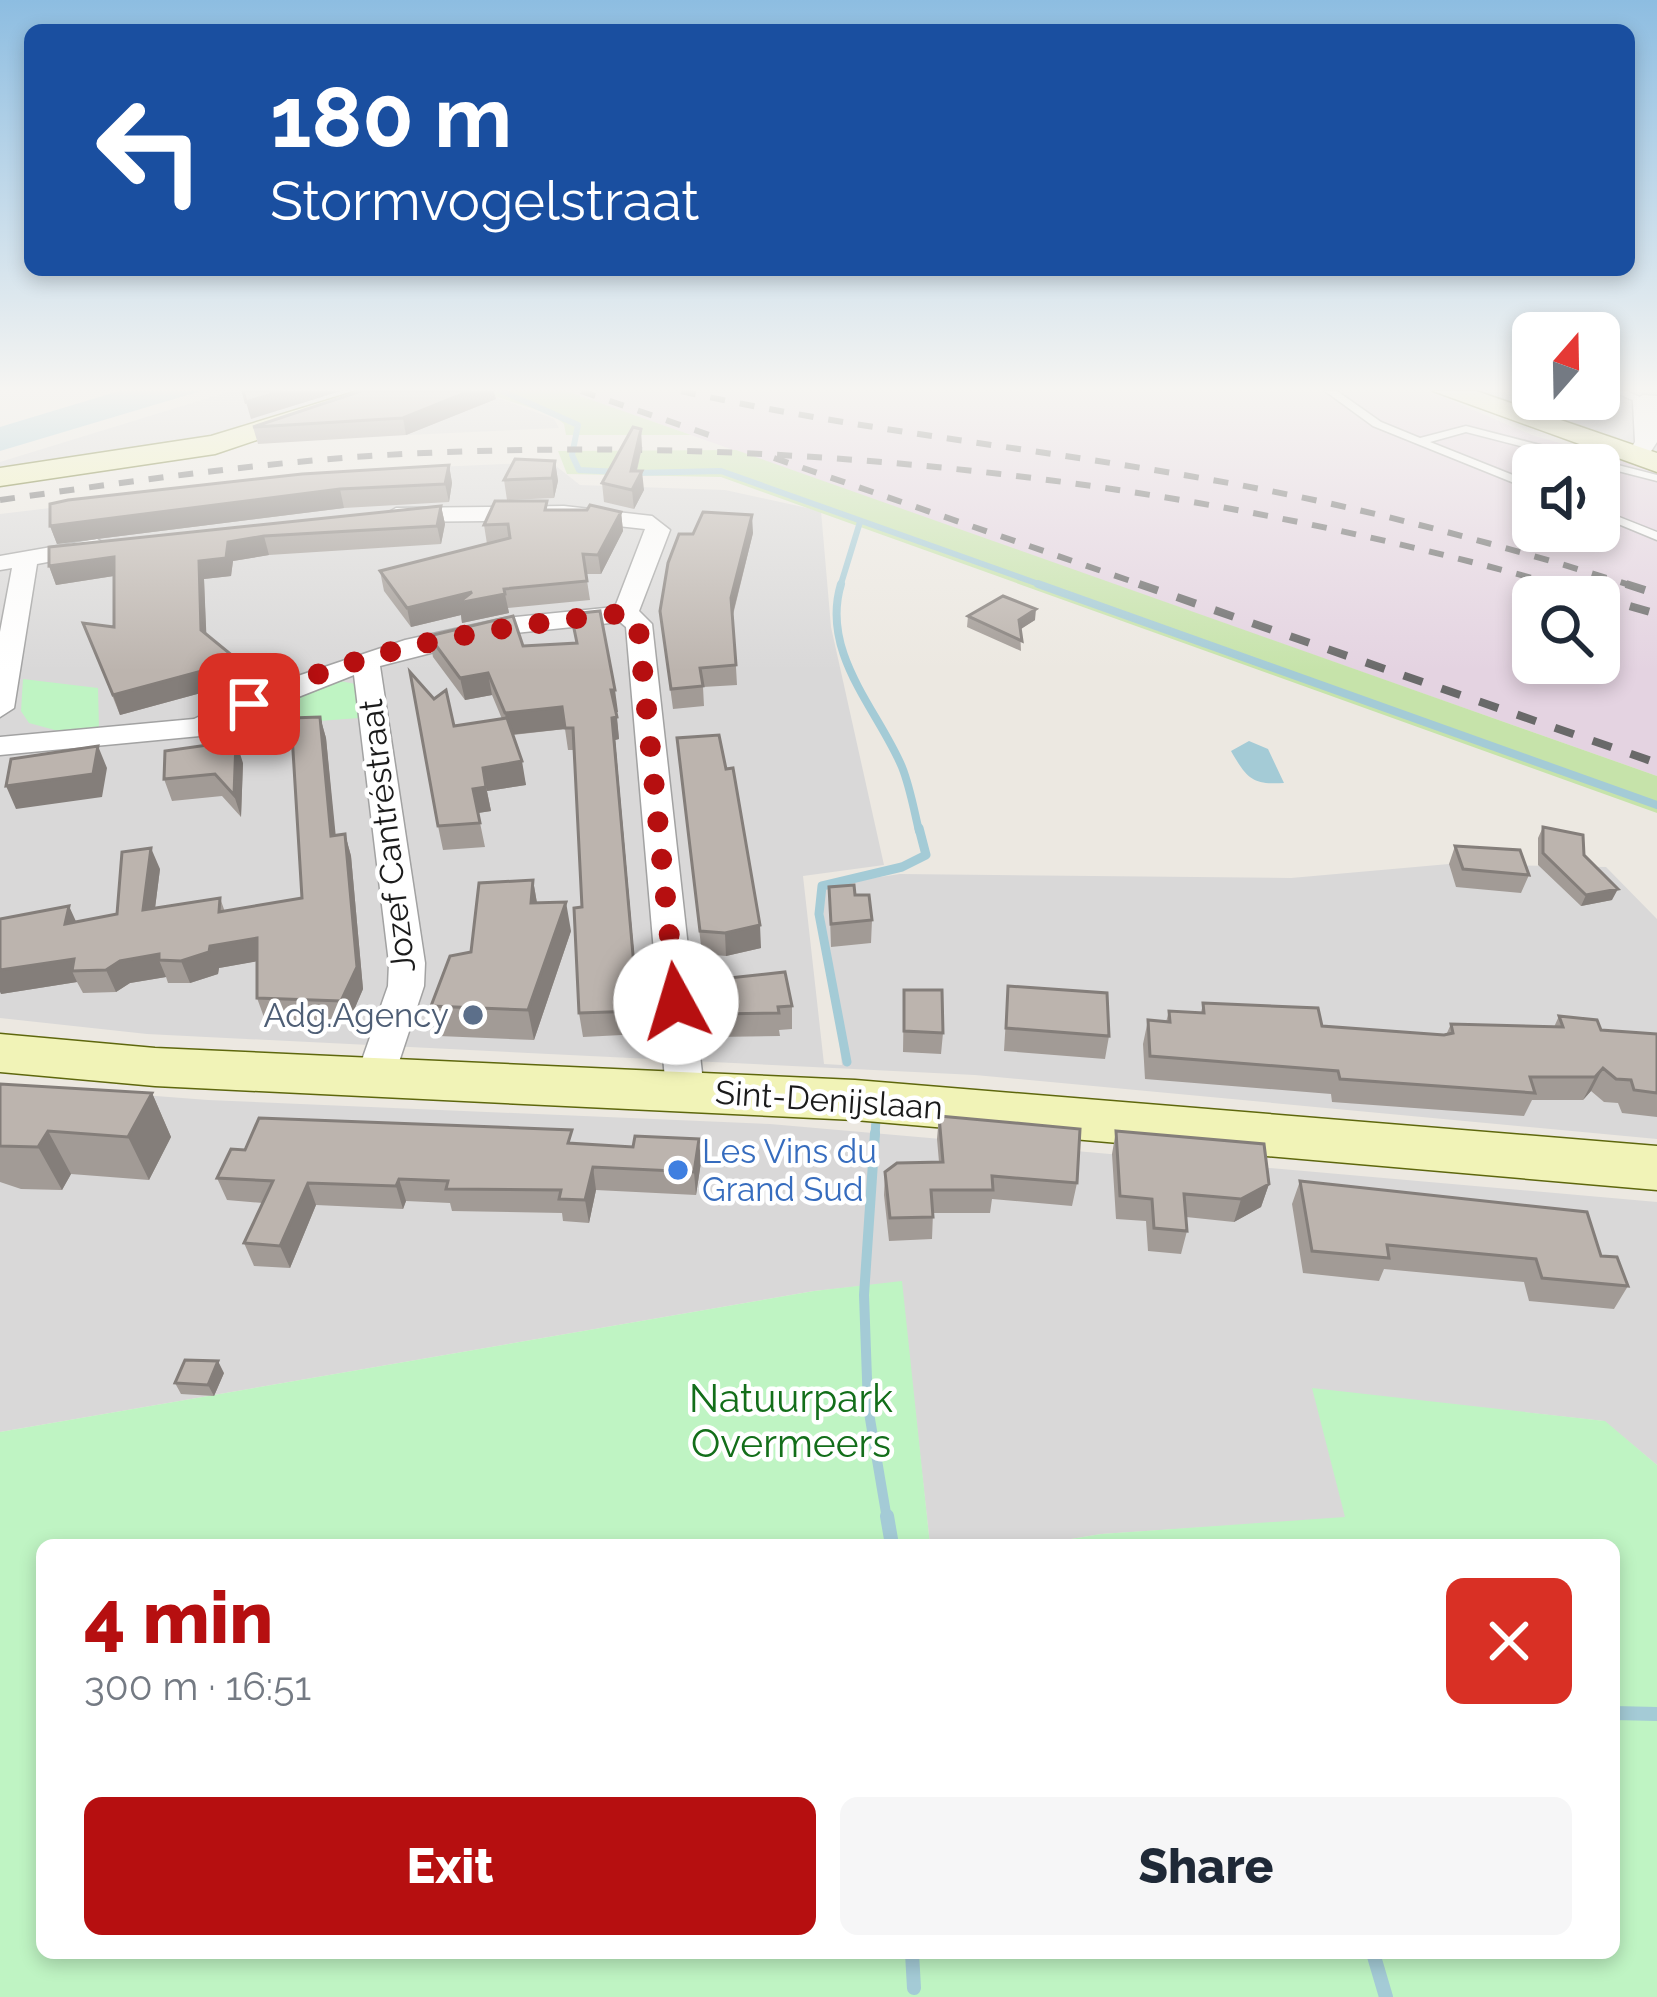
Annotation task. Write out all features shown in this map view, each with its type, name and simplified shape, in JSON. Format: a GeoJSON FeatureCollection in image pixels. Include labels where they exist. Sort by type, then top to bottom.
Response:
{"type":"FeatureCollection","features":[{"type":"Feature","properties":{"kind":"street"},"geometry":{"type":"LineString","coordinates":[[368,517],[530,512],[634,518],[657,526],[625,613]]}},
{"type":"Feature","properties":{"kind":"street"},"geometry":{"type":"LineString","coordinates":[[0,708],[13,560],[121,543]]}},
{"type":"Feature","properties":{"kind":"street"},"geometry":{"type":"LineString","coordinates":[[0,777],[6,746],[200,727],[260,698],[366,661],[482,631],[625,613],[638,624],[686,1091]]}},
{"type":"Feature","properties":{"kind":"street","name":"Jozef Cantréstraat"},"geometry":{"type":"LineString","coordinates":[[366,661],[407,963],[406,986],[375,1077]]}},
{"type":"Feature","properties":{"kind":"street","name":"Sint-Denijslaan"},"geometry":{"type":"LineString","coordinates":[[0,1053],[882,1102],[1657,1168]]}},
{"type":"Feature","properties":{"kind":"lane"},"geometry":{"type":"LineString","coordinates":[[1620,520],[1654,534]]}},
{"type":"Feature","properties":{"kind":"shaded area"},"geometry":{"type":"Polygon","coordinates":[[[250,484],[579,484],[725,490],[821,511],[831,627],[884,865],[803,876],[824,1064],[842,1065],[820,886],[900,874],[1291,878],[1449,864],[1606,867],[1657,919],[1657,1139],[975,1075],[147,1034],[0,1018],[0,514],[250,484]]]}},
{"type":"Feature","properties":{"kind":"shaded area"},"geometry":{"type":"Polygon","coordinates":[[[830,484],[1512,484],[1512,552],[1620,552],[1620,484],[1657,484],[1657,776],[830,484]]]}},
{"type":"Feature","properties":{"kind":"shaded area"},"geometry":{"type":"Polygon","coordinates":[[[0,1084],[208,1100],[770,1124],[1657,1202],[1657,1465],[1604,1421],[1313,1389],[1346,1518],[1071,1539],[929,1539],[901,1282],[814,1291],[0,1432],[0,1084]]]}},
{"type":"Feature","properties":{"kind":"green space"},"geometry":{"type":"Polygon","coordinates":[[[741,484],[833,484],[1657,776],[1657,813],[741,484]]]}},
{"type":"Feature","properties":{"kind":"green space"},"geometry":{"type":"Polygon","coordinates":[[[23,679],[98,688],[99,728],[62,732],[29,723],[21,711],[23,679]]]}},
{"type":"Feature","properties":{"kind":"green space"},"geometry":{"type":"Polygon","coordinates":[[[334,680],[356,684],[359,718],[227,728],[262,706],[334,680]]]}},
{"type":"Feature","properties":{"kind":"green space","name":"Natuurpark Overmeers"},"geometry":{"type":"Polygon","coordinates":[[[902,1281],[929,1539],[36,1539],[36,1959],[1620,1959],[1620,1539],[1071,1539],[1345,1517],[1312,1388],[1605,1421],[1657,1465],[1657,1997],[0,1997],[0,1432],[814,1291],[902,1281]]]}},
{"type":"Feature","properties":{"kind":"water"},"geometry":{"type":"Polygon","coordinates":[[[1249,741],[1268,749],[1284,783],[1258,781],[1242,768],[1231,751],[1249,741]]]}},
{"type":"Feature","properties":{"kind":"building"},"geometry":{"type":"Polygon","coordinates":[[[210,484],[441,484],[340,489],[50,526],[50,504],[210,484]]]}},
{"type":"Feature","properties":{"kind":"building"},"geometry":{"type":"Polygon","coordinates":[[[495,501],[547,501],[545,510],[587,510],[590,505],[621,512],[598,555],[583,554],[587,581],[504,589],[505,594],[458,603],[472,592],[407,608],[380,571],[510,538],[508,524],[484,525],[495,501]]]}},
{"type":"Feature","properties":{"kind":"building"},"geometry":{"type":"Polygon","coordinates":[[[441,506],[437,526],[228,542],[226,558],[199,561],[201,630],[239,661],[113,695],[83,623],[114,627],[114,557],[49,566],[49,547],[441,506]]]}},
{"type":"Feature","properties":{"kind":"building"},"geometry":{"type":"Polygon","coordinates":[[[703,512],[752,515],[731,598],[736,665],[700,668],[703,686],[671,689],[660,611],[668,563],[679,534],[693,534],[703,512]]]}},
{"type":"Feature","properties":{"kind":"building"},"geometry":{"type":"Polygon","coordinates":[[[1003,596],[1036,609],[1019,620],[1022,641],[968,616],[1003,596]]]}},
{"type":"Feature","properties":{"kind":"building"},"geometry":{"type":"Polygon","coordinates":[[[600,611],[615,690],[611,690],[617,717],[612,718],[638,1011],[579,1013],[574,908],[582,907],[573,728],[565,728],[562,707],[505,713],[488,673],[460,678],[429,636],[513,616],[523,646],[577,643],[571,614],[600,611]]]}},
{"type":"Feature","properties":{"kind":"building"},"geometry":{"type":"Polygon","coordinates":[[[410,672],[434,699],[446,690],[454,726],[507,718],[522,761],[483,768],[486,787],[473,789],[480,823],[438,826],[410,672]]]}},
{"type":"Feature","properties":{"kind":"building"},"geometry":{"type":"Polygon","coordinates":[[[320,717],[331,836],[345,834],[357,967],[341,1001],[257,998],[257,938],[210,946],[209,952],[181,961],[159,960],[159,954],[120,961],[106,970],[72,971],[74,959],[0,970],[0,919],[69,906],[65,924],[117,914],[122,852],[151,848],[143,910],[220,898],[219,912],[302,898],[291,718],[320,717]]]}},
{"type":"Feature","properties":{"kind":"building"},"geometry":{"type":"Polygon","coordinates":[[[719,735],[726,769],[733,768],[760,925],[725,933],[700,931],[677,738],[719,735]]]}},
{"type":"Feature","properties":{"kind":"building"},"geometry":{"type":"Polygon","coordinates":[[[236,741],[234,795],[215,774],[164,779],[165,751],[236,741]]]}},
{"type":"Feature","properties":{"kind":"building"},"geometry":{"type":"Polygon","coordinates":[[[98,746],[93,774],[6,786],[11,759],[98,746]]]}},
{"type":"Feature","properties":{"kind":"building"},"geometry":{"type":"Polygon","coordinates":[[[1543,827],[1583,835],[1584,855],[1618,889],[1586,895],[1543,853],[1543,827]]]}},
{"type":"Feature","properties":{"kind":"building"},"geometry":{"type":"Polygon","coordinates":[[[1455,846],[1520,850],[1529,875],[1463,869],[1455,846]]]}},
{"type":"Feature","properties":{"kind":"building"},"geometry":{"type":"Polygon","coordinates":[[[533,880],[531,903],[566,902],[528,1010],[431,1006],[450,956],[471,952],[479,883],[533,880]]]}},
{"type":"Feature","properties":{"kind":"building"},"geometry":{"type":"Polygon","coordinates":[[[854,885],[855,895],[869,895],[872,920],[831,924],[829,887],[854,885]]]}},
{"type":"Feature","properties":{"kind":"building"},"geometry":{"type":"Polygon","coordinates":[[[785,972],[792,1006],[778,1007],[779,1013],[715,1014],[710,980],[785,972]]]}},
{"type":"Feature","properties":{"kind":"building"},"geometry":{"type":"Polygon","coordinates":[[[1008,986],[1107,993],[1109,1036],[1006,1028],[1008,986]]]}},
{"type":"Feature","properties":{"kind":"building"},"geometry":{"type":"Polygon","coordinates":[[[904,990],[942,990],[943,1033],[904,1031],[904,990]]]}},
{"type":"Feature","properties":{"kind":"building"},"geometry":{"type":"Polygon","coordinates":[[[1203,1003],[1318,1008],[1322,1026],[1444,1035],[1453,1033],[1451,1024],[1563,1027],[1559,1016],[1597,1020],[1601,1030],[1657,1034],[1657,1093],[1634,1090],[1631,1080],[1616,1079],[1603,1068],[1595,1077],[1530,1077],[1535,1093],[1340,1079],[1338,1071],[1150,1056],[1148,1020],[1170,1022],[1169,1011],[1204,1013],[1203,1003]]]}},
{"type":"Feature","properties":{"kind":"building"},"geometry":{"type":"Polygon","coordinates":[[[0,1084],[152,1093],[128,1137],[48,1131],[38,1147],[0,1146],[0,1084]]]}},
{"type":"Feature","properties":{"kind":"building"},"geometry":{"type":"Polygon","coordinates":[[[939,1116],[1080,1129],[1077,1183],[992,1176],[993,1190],[931,1190],[933,1217],[890,1218],[885,1172],[897,1163],[943,1162],[939,1116]]]}},
{"type":"Feature","properties":{"kind":"building"},"geometry":{"type":"Polygon","coordinates":[[[259,1118],[572,1130],[568,1143],[633,1147],[635,1136],[699,1139],[694,1172],[593,1167],[585,1200],[559,1199],[561,1190],[446,1189],[448,1181],[399,1179],[396,1186],[308,1183],[280,1246],[244,1243],[273,1181],[217,1178],[231,1149],[245,1150],[259,1118]]]}},
{"type":"Feature","properties":{"kind":"building"},"geometry":{"type":"Polygon","coordinates":[[[1116,1131],[1264,1144],[1269,1184],[1241,1199],[1184,1194],[1187,1231],[1154,1228],[1152,1199],[1120,1196],[1116,1131]]]}},
{"type":"Feature","properties":{"kind":"building"},"geometry":{"type":"Polygon","coordinates":[[[1300,1181],[1587,1212],[1601,1256],[1617,1257],[1628,1286],[1542,1278],[1536,1259],[1387,1245],[1389,1258],[1312,1251],[1300,1181]]]}},
{"type":"Feature","properties":{"kind":"building"},"geometry":{"type":"Polygon","coordinates":[[[185,1360],[218,1361],[208,1385],[175,1383],[185,1360]]]}},
{"type":"Feature","properties":{"kind":"waterway"},"geometry":{"type":"LineString","coordinates":[[758,484],[1047,587]]}},
{"type":"Feature","properties":{"kind":"waterway"},"geometry":{"type":"LineString","coordinates":[[840,587],[860,522]]}},
{"type":"Feature","properties":{"kind":"waterway"},"geometry":{"type":"LineString","coordinates":[[841,584],[838,634],[845,657],[902,767],[919,831]]}},
{"type":"Feature","properties":{"kind":"waterway"},"geometry":{"type":"LineString","coordinates":[[1038,584],[1657,805]]}},
{"type":"Feature","properties":{"kind":"waterway"},"geometry":{"type":"LineString","coordinates":[[847,1062],[819,914],[822,886],[902,867],[926,855],[919,828]]}},
{"type":"Feature","properties":{"kind":"waterway"},"geometry":{"type":"LineString","coordinates":[[875,1136],[876,1119]]}},
{"type":"Feature","properties":{"kind":"waterway"},"geometry":{"type":"LineString","coordinates":[[875,1133],[864,1295],[868,1407],[887,1519]]}},
{"type":"Feature","properties":{"kind":"waterway"},"geometry":{"type":"LineString","coordinates":[[887,1516],[891,1539]]}},
{"type":"Feature","properties":{"kind":"waterway"},"geometry":{"type":"LineString","coordinates":[[1620,1713],[1657,1714]]}},
{"type":"Feature","properties":{"kind":"waterway"},"geometry":{"type":"LineString","coordinates":[[912,1959],[914,1988]]}},
{"type":"Feature","properties":{"kind":"waterway"},"geometry":{"type":"LineString","coordinates":[[1375,1959],[1386,1997]]}},
{"type":"Feature","properties":{"kind":"railway"},"geometry":{"type":"LineString","coordinates":[[0,500],[116,484]]}},
{"type":"Feature","properties":{"kind":"railway"},"geometry":{"type":"LineString","coordinates":[[850,484],[1148,587]]}},
{"type":"Feature","properties":{"kind":"railway"},"geometry":{"type":"LineString","coordinates":[[1072,484],[1283,519],[1522,576]]}},
{"type":"Feature","properties":{"kind":"railway"},"geometry":{"type":"LineString","coordinates":[[1233,484],[1425,526],[1636,587]]}},
{"type":"Feature","properties":{"kind":"railway"},"geometry":{"type":"LineString","coordinates":[[1139,584],[1657,763]]}},
{"type":"Feature","properties":{"kind":"railway"},"geometry":{"type":"LineString","coordinates":[[1626,584],[1657,594]]}},
{"type":"Feature","properties":{"kind":"railway"},"geometry":{"type":"LineString","coordinates":[[1620,603],[1657,614]]}},
{"type":"Feature","properties":{"kind":"place","name":"Adg.Agency"},"geometry":{"type":"Point","coordinates":[473,1015]}},
{"type":"Feature","properties":{"kind":"place","name":"Les Vins du Grand Sud"},"geometry":{"type":"Point","coordinates":[678,1170]}},
{"type":"Feature","properties":{"kind":"route"},"geometry":{"type":"LineString","coordinates":[[249,704],[459,635],[625,613],[638,624],[676,1002]]}}]}
